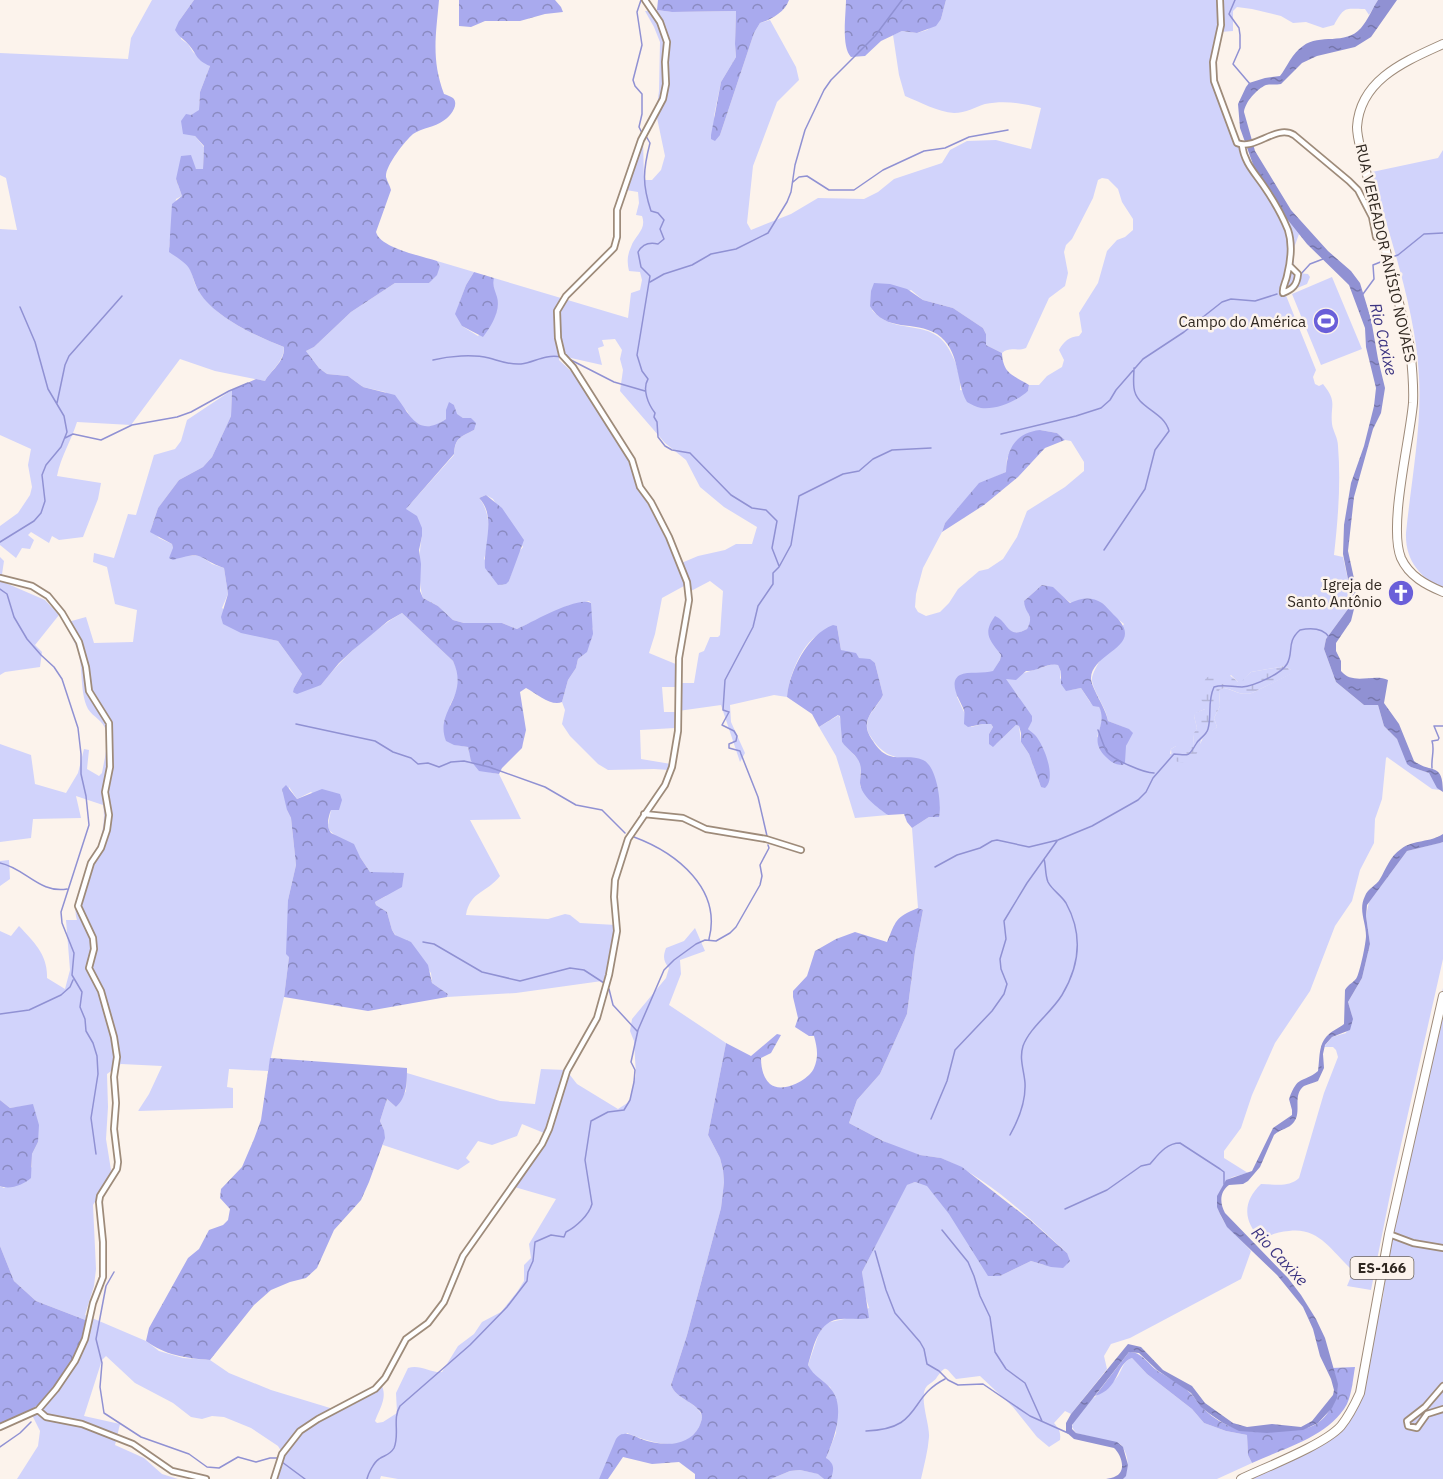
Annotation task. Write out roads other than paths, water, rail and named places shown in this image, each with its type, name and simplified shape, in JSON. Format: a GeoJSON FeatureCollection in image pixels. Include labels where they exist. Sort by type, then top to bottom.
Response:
{"type":"FeatureCollection","features":[{"type":"Feature","properties":{"kind":"main road","name":"RUA VEREADOR ANÍSIO NOVAES"},"geometry":{"type":"LineString","coordinates":[[1443,44],[1411,58],[1382,76],[1364,98],[1357,128],[1410,347],[1413,372],[1413,402],[1397,539],[1401,558],[1412,575],[1427,586],[1443,592]]}},
{"type":"Feature","properties":{"kind":"main road","name":"ES-166"},"geometry":{"type":"LineString","coordinates":[[1241,1479],[1322,1440],[1340,1427],[1360,1393],[1389,1234],[1427,1058],[1443,996]]}},
{"type":"Feature","properties":{"kind":"street"},"geometry":{"type":"LineString","coordinates":[[274,1479],[282,1454],[300,1431],[375,1389],[385,1378],[406,1339],[428,1323],[444,1302],[463,1256],[542,1143],[549,1129],[567,1071],[597,1018],[609,975],[617,931],[615,880],[628,839],[665,785],[676,748],[679,658],[689,600],[687,582],[669,537],[651,502],[639,488],[632,460],[573,367],[562,355],[558,338],[557,311],[566,296],[614,248],[618,237],[617,210],[641,140],[663,99],[666,84],[667,42],[660,22],[645,0]]}},
{"type":"Feature","properties":{"kind":"street"},"geometry":{"type":"LineString","coordinates":[[1220,0],[1221,25],[1213,62],[1214,81],[1237,143],[1243,145],[1284,132],[1294,135],[1358,190],[1372,217],[1376,237],[1382,237]]}},
{"type":"Feature","properties":{"kind":"street"},"geometry":{"type":"LineString","coordinates":[[1243,145],[1243,155],[1253,174],[1263,184],[1288,231],[1292,246],[1283,293],[1291,290],[1297,282],[1298,274],[1290,266]]}},
{"type":"Feature","properties":{"kind":"street"},"geometry":{"type":"LineString","coordinates":[[0,578],[32,586],[48,596],[62,613],[79,642],[86,667],[89,691],[109,723],[110,767],[105,792],[109,815],[107,830],[101,848],[91,863],[78,906],[93,938],[94,949],[89,968],[101,991],[114,1037],[117,1057],[114,1077],[116,1103],[114,1129],[118,1162],[112,1180],[100,1196],[104,1251],[103,1277],[93,1303],[85,1339],[75,1361],[39,1410],[0,1427]]}},
{"type":"Feature","properties":{"kind":"street"},"geometry":{"type":"LineString","coordinates":[[644,814],[683,818],[706,829],[766,839],[801,850]]}},
{"type":"Feature","properties":{"kind":"street"},"geometry":{"type":"LineString","coordinates":[[1389,1234],[1413,1243],[1443,1248]]}},
{"type":"Feature","properties":{"kind":"street"},"geometry":{"type":"LineString","coordinates":[[1443,1386],[1425,1407],[1407,1421],[1408,1426],[1417,1428],[1427,1413],[1443,1409]]}},
{"type":"Feature","properties":{"kind":"street"},"geometry":{"type":"LineString","coordinates":[[39,1410],[46,1417],[82,1424],[133,1444],[172,1471],[206,1479]]}},
{"type":"Feature","properties":{"kind":"water"},"geometry":{"type":"Polygon","coordinates":[[[1378,0],[1397,0],[1371,37],[1355,47],[1317,56],[1302,63],[1281,84],[1266,85],[1259,90],[1249,100],[1244,112],[1255,151],[1291,210],[1360,283],[1371,319],[1385,388],[1381,413],[1373,429],[1354,497],[1348,551],[1355,583],[1356,601],[1351,621],[1336,643],[1341,671],[1351,678],[1388,680],[1384,703],[1399,724],[1414,761],[1435,770],[1441,776],[1443,792],[1437,788],[1429,773],[1407,764],[1397,739],[1384,726],[1378,705],[1364,705],[1336,682],[1324,649],[1326,639],[1348,609],[1350,589],[1343,554],[1344,525],[1351,483],[1364,446],[1376,388],[1366,347],[1365,328],[1349,285],[1307,244],[1283,214],[1255,170],[1240,128],[1238,104],[1249,83],[1280,76],[1293,56],[1303,46],[1317,40],[1348,37],[1355,33],[1361,28],[1378,0]]]}},
{"type":"Feature","properties":{"kind":"water"},"geometry":{"type":"Polygon","coordinates":[[[1443,834],[1443,842],[1407,851],[1367,905],[1366,916],[1370,944],[1362,978],[1348,1002],[1353,1019],[1350,1030],[1332,1037],[1325,1045],[1324,1068],[1318,1081],[1300,1090],[1294,1122],[1274,1135],[1260,1167],[1248,1181],[1243,1184],[1229,1185],[1222,1195],[1221,1202],[1225,1213],[1288,1278],[1316,1319],[1325,1338],[1338,1384],[1337,1398],[1332,1408],[1318,1423],[1303,1430],[1267,1433],[1239,1431],[1201,1407],[1191,1393],[1157,1370],[1139,1353],[1129,1352],[1072,1425],[1076,1433],[1117,1442],[1123,1447],[1128,1465],[1126,1476],[1123,1479],[1106,1479],[1115,1477],[1121,1470],[1122,1462],[1117,1451],[1114,1448],[1074,1439],[1066,1432],[1066,1423],[1128,1344],[1141,1347],[1163,1370],[1192,1386],[1205,1403],[1233,1423],[1247,1427],[1272,1424],[1301,1427],[1312,1421],[1333,1395],[1331,1379],[1320,1356],[1313,1329],[1303,1307],[1277,1275],[1227,1227],[1217,1207],[1217,1196],[1226,1180],[1252,1171],[1273,1128],[1292,1115],[1289,1099],[1295,1086],[1318,1071],[1322,1043],[1330,1033],[1344,1024],[1345,990],[1357,977],[1365,945],[1366,931],[1362,906],[1366,893],[1378,881],[1397,852],[1411,844],[1443,834]]]}},
{"type":"Feature","properties":{"kind":"waterway"},"geometry":{"type":"LineString","coordinates":[[641,0],[637,12],[642,45],[633,80],[642,94],[642,114],[639,127],[642,133]]}},
{"type":"Feature","properties":{"kind":"waterway"},"geometry":{"type":"LineString","coordinates":[[650,282],[664,274],[692,265],[711,254],[736,249],[768,233],[791,192],[795,165],[805,130],[824,90],[875,36],[902,0]]}},
{"type":"Feature","properties":{"kind":"waterway"},"geometry":{"type":"LineString","coordinates":[[1235,0],[1229,14],[1239,28],[1240,48],[1233,64],[1250,84]]}},
{"type":"Feature","properties":{"kind":"waterway"},"geometry":{"type":"LineString","coordinates":[[793,182],[799,177],[807,176],[829,190],[854,190],[883,170],[924,151],[945,148],[969,137],[1008,130]]}},
{"type":"Feature","properties":{"kind":"waterway"},"geometry":{"type":"LineString","coordinates":[[646,136],[650,143],[645,169],[646,193],[651,211],[658,213],[664,220],[660,229],[664,239],[658,244],[644,245],[638,252],[641,267],[650,276],[637,355],[642,371],[648,379],[646,392],[655,413],[658,437],[665,446],[672,450],[690,453],[731,495],[752,508],[766,510],[777,521],[772,548],[779,566]]}},
{"type":"Feature","properties":{"kind":"waterway"},"geometry":{"type":"LineString","coordinates":[[1392,257],[1398,255],[1424,234],[1443,233]]}},
{"type":"Feature","properties":{"kind":"waterway"},"geometry":{"type":"LineString","coordinates":[[1300,275],[1310,264],[1323,259]]}},
{"type":"Feature","properties":{"kind":"waterway"},"geometry":{"type":"LineString","coordinates":[[1363,294],[1374,279],[1373,265],[1383,261]]}},
{"type":"Feature","properties":{"kind":"waterway"},"geometry":{"type":"LineString","coordinates":[[1001,434],[1101,408],[1143,359],[1184,332],[1222,302],[1231,299],[1255,301],[1277,294]]}},
{"type":"Feature","properties":{"kind":"waterway"},"geometry":{"type":"LineString","coordinates":[[57,403],[69,356],[122,296]]}},
{"type":"Feature","properties":{"kind":"waterway"},"geometry":{"type":"LineString","coordinates":[[0,542],[34,521],[41,513],[45,501],[42,475],[46,465],[61,447],[67,432],[64,416],[48,389],[35,342],[20,307]]}},
{"type":"Feature","properties":{"kind":"waterway"},"geometry":{"type":"LineString","coordinates":[[433,360],[476,356],[517,364],[550,357],[562,357]]}},
{"type":"Feature","properties":{"kind":"waterway"},"geometry":{"type":"LineString","coordinates":[[569,359],[614,382],[645,391]]}},
{"type":"Feature","properties":{"kind":"waterway"},"geometry":{"type":"LineString","coordinates":[[1104,550],[1145,489],[1155,450],[1169,431],[1162,419],[1136,395],[1134,368]]}},
{"type":"Feature","properties":{"kind":"waterway"},"geometry":{"type":"LineString","coordinates":[[65,438],[73,434],[101,440],[132,425],[177,417],[191,412],[248,383]]}},
{"type":"Feature","properties":{"kind":"waterway"},"geometry":{"type":"LineString","coordinates":[[767,836],[758,797],[740,751],[729,748],[729,744],[736,741],[737,736],[734,731],[722,725],[729,712],[723,710],[725,680],[753,627],[758,606],[773,584],[773,573],[779,567],[791,545],[799,496],[843,474],[859,471],[873,459],[892,450],[931,448]]}},
{"type":"Feature","properties":{"kind":"waterway"},"geometry":{"type":"LineString","coordinates":[[0,589],[7,594],[14,617],[27,639],[54,667],[62,679],[78,728],[81,774],[89,825],[61,912],[62,923],[74,953],[72,975],[82,992],[80,1007],[85,1019],[86,1031],[97,1056],[98,1074],[91,1118],[96,1154]]}},
{"type":"Feature","properties":{"kind":"waterway"},"geometry":{"type":"LineString","coordinates":[[935,867],[992,841],[1029,847],[1058,840],[1092,826],[1138,800],[1174,754],[1189,754],[1206,733],[1214,687],[1247,686],[1279,672],[1287,664],[1293,639],[1300,630],[1319,630],[1329,637]]}},
{"type":"Feature","properties":{"kind":"waterway"},"geometry":{"type":"LineString","coordinates":[[296,724],[375,741],[393,752],[411,758],[418,764],[428,763],[439,767],[451,762],[464,761],[489,767],[545,787],[576,805],[602,810],[625,833]]}},
{"type":"Feature","properties":{"kind":"waterway"},"geometry":{"type":"LineString","coordinates":[[1432,768],[1432,741],[1439,738],[1434,726],[1443,726]]}},
{"type":"Feature","properties":{"kind":"waterway"},"geometry":{"type":"LineString","coordinates":[[1098,730],[1107,752],[1122,762],[1154,773]]}},
{"type":"Feature","properties":{"kind":"waterway"},"geometry":{"type":"LineString","coordinates":[[634,837],[666,853],[692,875],[709,904],[711,921],[709,939]]}},
{"type":"Feature","properties":{"kind":"waterway"},"geometry":{"type":"LineString","coordinates":[[931,1119],[947,1081],[955,1050],[992,1011],[1004,994],[1007,984],[1000,959],[1006,939],[1004,921],[1027,883],[1057,841]]}},
{"type":"Feature","properties":{"kind":"waterway"},"geometry":{"type":"LineString","coordinates":[[367,1479],[375,1463],[394,1448],[400,1406],[470,1345],[507,1307],[527,1281],[533,1261],[535,1242],[551,1235],[564,1237],[566,1232],[578,1224],[588,1212],[592,1204],[585,1160],[591,1121],[608,1112],[624,1110],[630,1100],[635,1070],[631,1062],[638,1030],[664,970],[696,944],[705,940],[716,941],[736,927],[760,885],[762,876],[760,865],[769,848],[768,845]]}},
{"type":"Feature","properties":{"kind":"waterway"},"geometry":{"type":"LineString","coordinates":[[1010,1135],[1023,1104],[1025,1083],[1021,1055],[1023,1046],[1030,1033],[1062,995],[1076,961],[1075,926],[1066,903],[1048,882],[1044,859]]}},
{"type":"Feature","properties":{"kind":"waterway"},"geometry":{"type":"LineString","coordinates":[[0,863],[49,888],[67,889]]}},
{"type":"Feature","properties":{"kind":"waterway"},"geometry":{"type":"LineString","coordinates":[[423,942],[434,944],[482,972],[520,981],[570,968],[584,970],[604,983]]}},
{"type":"Feature","properties":{"kind":"waterway"},"geometry":{"type":"LineString","coordinates":[[0,1014],[29,1010],[61,995],[70,987],[73,980]]}},
{"type":"Feature","properties":{"kind":"waterway"},"geometry":{"type":"LineString","coordinates":[[609,989],[613,1005],[637,1031]]}},
{"type":"Feature","properties":{"kind":"waterway"},"geometry":{"type":"LineString","coordinates":[[1065,1209],[1107,1190],[1141,1166],[1150,1164],[1163,1150],[1180,1143],[1224,1172],[1224,1184]]}},
{"type":"Feature","properties":{"kind":"waterway"},"geometry":{"type":"LineString","coordinates":[[942,1230],[968,1262],[990,1317],[995,1352],[1006,1369],[1025,1383],[1042,1421]]}},
{"type":"Feature","properties":{"kind":"waterway"},"geometry":{"type":"LineString","coordinates":[[875,1251],[895,1313],[920,1342],[927,1364],[958,1385],[983,1384],[1030,1416],[1068,1433]]}},
{"type":"Feature","properties":{"kind":"waterway"},"geometry":{"type":"LineString","coordinates":[[114,1272],[106,1286],[96,1339],[102,1363],[100,1387],[104,1413],[141,1437],[189,1454],[207,1467],[219,1468],[238,1457],[256,1462],[277,1458]]}},
{"type":"Feature","properties":{"kind":"waterway"},"geometry":{"type":"LineString","coordinates":[[866,1431],[897,1425],[906,1419],[933,1387],[945,1379]]}},
{"type":"Feature","properties":{"kind":"waterway"},"geometry":{"type":"LineString","coordinates":[[0,1447],[31,1422]]}},
{"type":"Feature","properties":{"kind":"waterway"},"geometry":{"type":"LineString","coordinates":[[282,1462],[305,1479]]}},
{"type":"Feature","properties":{"kind":"place","name":"Campo do América"},"geometry":{"type":"Point","coordinates":[1326,321]}},
{"type":"Feature","properties":{"kind":"place","name":"Igreja de Santo Antônio"},"geometry":{"type":"Point","coordinates":[1401,593]}},
{"type":"Feature","properties":{"kind":"water label","name":"Rio Caxixe"},"geometry":{"type":"Point","coordinates":[1384,339]}},
{"type":"Feature","properties":{"kind":"water label","name":"Rio Caxixe"},"geometry":{"type":"Point","coordinates":[1280,1256]}}]}
